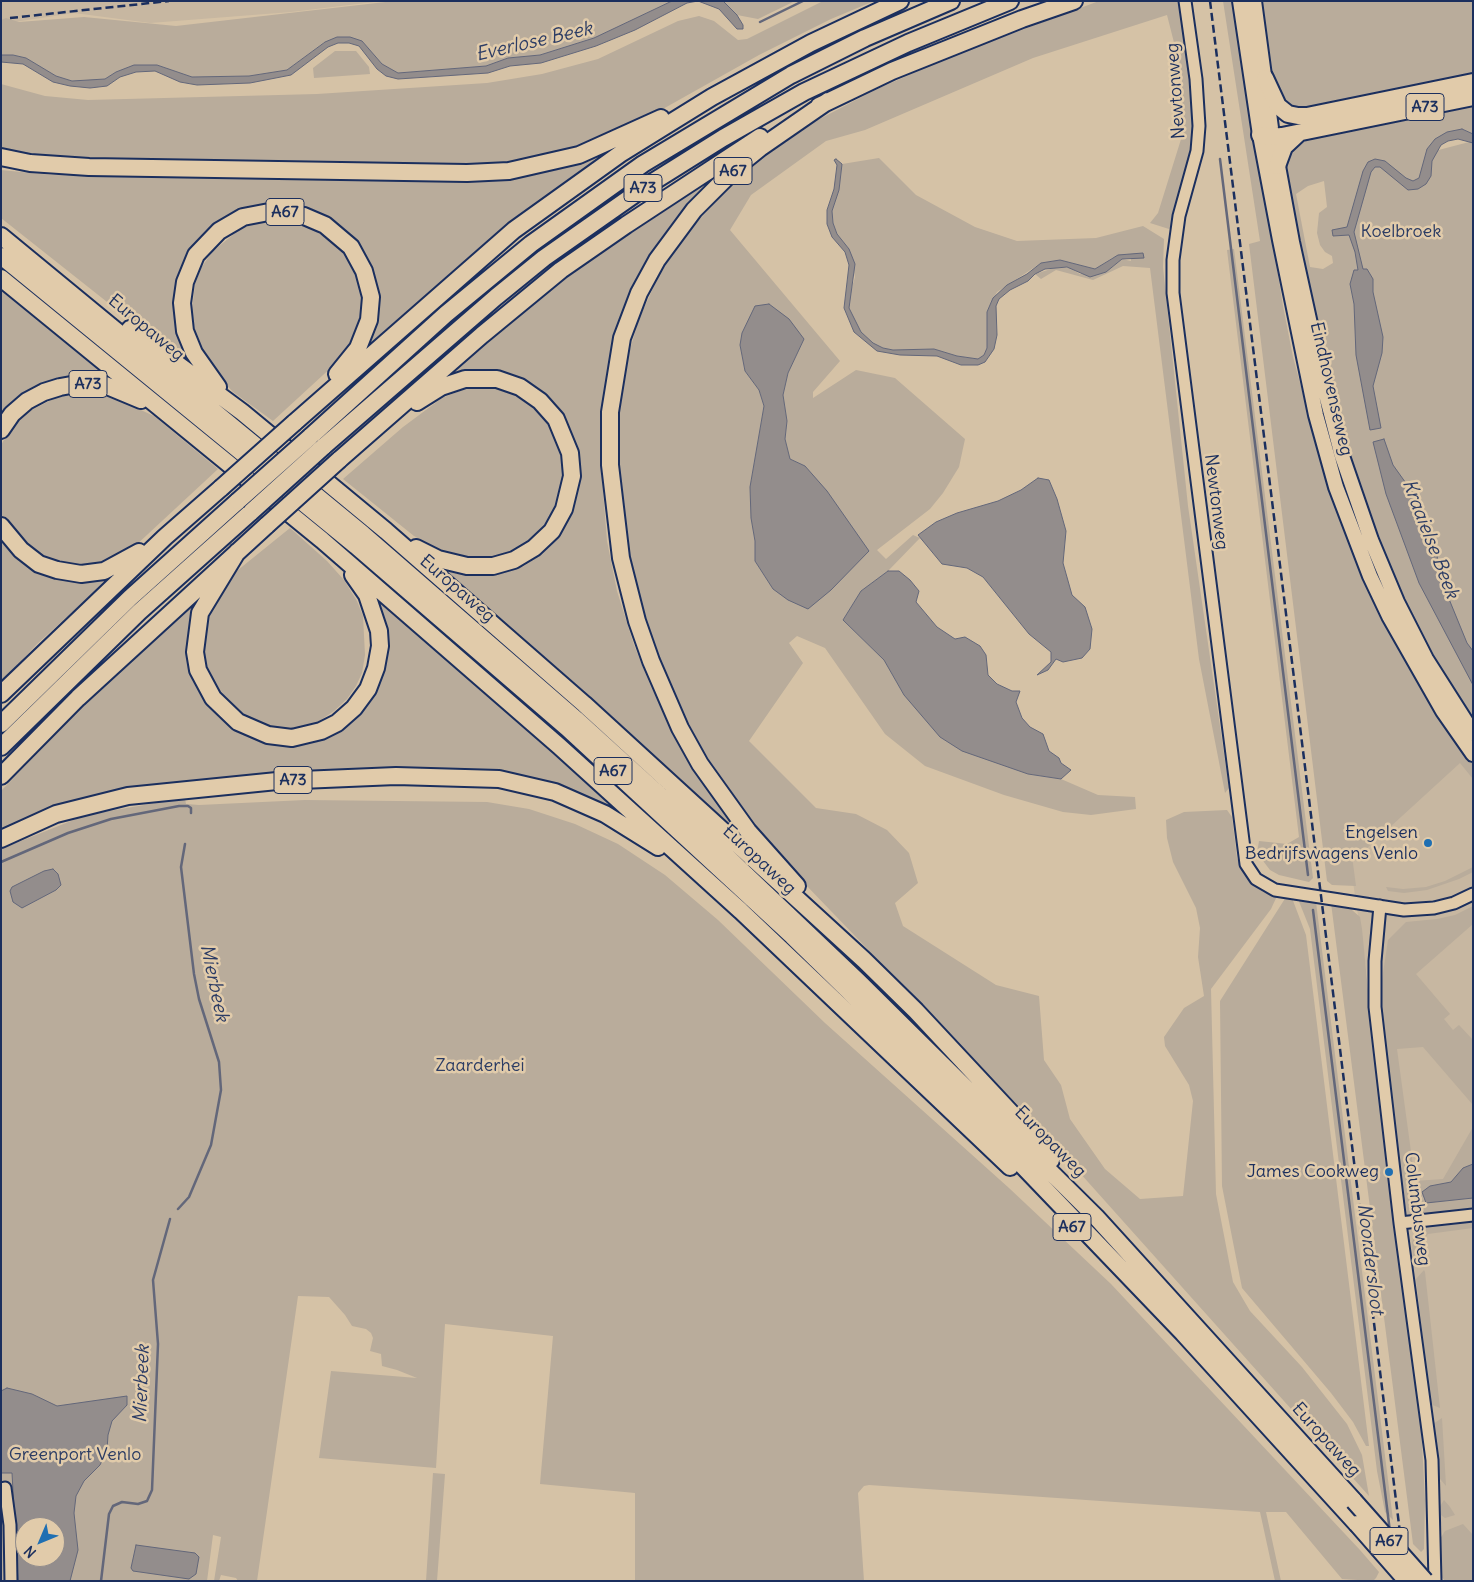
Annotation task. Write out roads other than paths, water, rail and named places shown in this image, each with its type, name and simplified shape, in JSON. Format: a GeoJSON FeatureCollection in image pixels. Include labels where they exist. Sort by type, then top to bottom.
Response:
{"type":"FeatureCollection","features":[{"type":"Feature","properties":{"kind":"highway","name":"A73"},"geometry":{"type":"LineString","coordinates":[[1,694],[165,537],[514,230],[620,154],[712,97],[811,42],[900,1]]}},
{"type":"Feature","properties":{"kind":"highway","name":"A73"},"geometry":{"type":"LineString","coordinates":[[1,724],[130,598],[446,314],[531,244],[643,164],[791,75],[865,38],[951,1]]}},
{"type":"Feature","properties":{"kind":"highway","name":"A73"},"geometry":{"type":"LineString","coordinates":[[1,747],[132,619],[323,447],[496,297],[568,241],[648,185],[723,138],[804,92],[908,43],[1010,1]]}},
{"type":"Feature","properties":{"kind":"highway","name":"A73"},"geometry":{"type":"LineString","coordinates":[[1,776],[78,698],[237,552],[482,334],[561,270],[722,160],[768,132],[892,71],[1022,19],[1074,1]]}},
{"type":"Feature","properties":{"kind":"highway","name":"A73"},"geometry":{"type":"LineString","coordinates":[[1265,78],[1273,100],[1284,112],[1298,116],[1320,114],[1473,82]]}},
{"type":"Feature","properties":{"kind":"highway","name":"A73"},"geometry":{"type":"LineString","coordinates":[[1,157],[30,163],[89,167],[467,173],[509,171],[579,155],[712,97]]}},
{"type":"Feature","properties":{"kind":"highway","name":"A73"},"geometry":{"type":"LineString","coordinates":[[1268,133],[1301,132],[1473,97]]}},
{"type":"Feature","properties":{"kind":"highway","name":"A67"},"geometry":{"type":"LineString","coordinates":[[828,101],[767,143],[739,166],[694,210],[657,260],[640,293],[622,338],[610,412],[610,465],[621,558],[637,622],[654,670],[680,728],[700,764],[748,831],[864,960]]}},
{"type":"Feature","properties":{"kind":"highway","name":"A73"},"geometry":{"type":"LineString","coordinates":[[1268,133],[1320,114]]}},
{"type":"Feature","properties":{"kind":"highway"},"geometry":{"type":"LineString","coordinates":[[1278,166],[1286,144],[1301,132]]}},
{"type":"Feature","properties":{"kind":"highway","name":"A67"},"geometry":{"type":"LineString","coordinates":[[242,412],[208,375],[188,342],[183,316],[185,282],[192,263],[202,247],[231,223],[257,213],[290,212],[314,219],[325,225],[351,247],[364,271],[370,298],[369,320],[358,348],[294,422]]}},
{"type":"Feature","properties":{"kind":"highway","name":"Europaweg"},"geometry":{"type":"LineString","coordinates":[[1,236],[363,534],[576,719],[719,849],[852,976],[1096,1217],[1354,1501],[1424,1581]]}},
{"type":"Feature","properties":{"kind":"highway","name":"Europaweg"},"geometry":{"type":"LineString","coordinates":[[1,256],[356,546],[574,734],[792,936],[926,1067],[1183,1332],[1407,1581]]}},
{"type":"Feature","properties":{"kind":"highway","name":"A67"},"geometry":{"type":"LineString","coordinates":[[1,278],[322,540],[559,746],[741,911],[1183,1332]]}},
{"type":"Feature","properties":{"kind":"highway","name":"A67"},"geometry":{"type":"LineString","coordinates":[[59,282],[153,344],[242,412],[386,531],[584,704],[864,960],[916,1011],[1029,1132],[1096,1217]]}},
{"type":"Feature","properties":{"kind":"highway","name":"A73"},"geometry":{"type":"LineString","coordinates":[[383,422],[451,383],[474,378],[497,380],[520,387],[548,409],[562,430],[572,463],[569,493],[558,521],[543,541],[514,560],[484,567],[451,563],[427,554],[386,531]]}},
{"type":"Feature","properties":{"kind":"highway","name":"A73"},"geometry":{"type":"LineString","coordinates":[[1,430],[12,414],[27,401],[44,392],[82,384],[105,385],[128,393],[182,425]]}},
{"type":"Feature","properties":{"kind":"highway","name":"A73"},"geometry":{"type":"LineString","coordinates":[[1,526],[21,550],[39,564],[81,574],[110,568],[165,537]]}},
{"type":"Feature","properties":{"kind":"highway","name":"A67"},"geometry":{"type":"LineString","coordinates":[[237,552],[212,590],[200,613],[195,652],[198,670],[212,698],[238,722],[268,735],[292,738],[321,731],[337,723],[354,708],[376,668],[380,646],[374,612],[366,594],[322,540]]}},
{"type":"Feature","properties":{"kind":"highway","name":"A73"},"geometry":{"type":"LineString","coordinates":[[1,839],[56,814],[128,796],[187,788],[277,781],[396,776],[499,779],[555,792],[605,814],[652,842],[741,911]]}},
{"type":"Feature","properties":{"kind":"main road","name":"Eindhovenseweg"},"geometry":{"type":"LineString","coordinates":[[1240,1],[1268,133],[1303,357],[1328,460],[1345,514],[1370,576],[1397,632],[1443,711],[1473,754]]}},
{"type":"Feature","properties":{"kind":"main road","name":"Eindhovenseweg"},"geometry":{"type":"LineString","coordinates":[[1254,1],[1265,78],[1268,133],[1278,166],[1321,375],[1353,491],[1380,563],[1409,626],[1440,683],[1473,733]]}},
{"type":"Feature","properties":{"kind":"street","name":"Newtonweg"},"geometry":{"type":"LineString","coordinates":[[1184,1],[1196,79],[1199,126],[1197,151],[1178,223],[1173,260],[1173,293],[1243,854],[1246,864],[1256,879],[1275,890],[1380,906]]}},
{"type":"Feature","properties":{"kind":"street"},"geometry":{"type":"LineString","coordinates":[[1380,906],[1421,910],[1454,903],[1473,894]]}},
{"type":"Feature","properties":{"kind":"street","name":"Columbusweg"},"geometry":{"type":"LineString","coordinates":[[1380,906],[1375,961],[1376,1007],[1400,1224],[1432,1460],[1435,1581]]}},
{"type":"Feature","properties":{"kind":"street"},"geometry":{"type":"LineString","coordinates":[[1400,1224],[1473,1215]]}},
{"type":"Feature","properties":{"kind":"street"},"geometry":{"type":"LineString","coordinates":[[1,1488],[5,1488],[10,1525],[11,1581]]}},
{"type":"Feature","properties":{"kind":"water"},"geometry":{"type":"Polygon","coordinates":[[[672,1],[698,1],[687,3],[635,30],[596,46],[541,63],[510,66],[488,73],[398,79],[386,76],[377,69],[359,46],[349,43],[338,43],[328,47],[291,75],[250,83],[197,85],[180,82],[155,71],[136,72],[120,77],[107,86],[90,88],[53,82],[23,64],[1,62],[1,55],[26,58],[56,76],[72,81],[105,79],[116,72],[134,65],[157,65],[192,77],[249,76],[287,70],[325,42],[337,37],[350,37],[362,41],[382,64],[398,73],[486,66],[508,58],[540,55],[594,38],[672,1]]]}},
{"type":"Feature","properties":{"kind":"water"},"geometry":{"type":"Polygon","coordinates":[[[698,1],[723,1],[737,15],[743,25],[743,29],[737,29],[719,9],[698,1]]]}},
{"type":"Feature","properties":{"kind":"water"},"geometry":{"type":"Polygon","coordinates":[[[1462,129],[1473,134],[1473,143],[1458,139],[1441,145],[1432,161],[1431,176],[1426,184],[1418,189],[1408,190],[1380,167],[1375,167],[1371,172],[1354,232],[1363,269],[1367,269],[1373,279],[1373,292],[1383,337],[1382,353],[1373,386],[1381,428],[1370,430],[1356,355],[1354,304],[1350,284],[1354,270],[1358,270],[1355,252],[1349,235],[1333,236],[1332,230],[1347,227],[1363,171],[1368,162],[1375,159],[1385,161],[1406,178],[1413,181],[1419,178],[1427,149],[1435,139],[1447,132],[1462,129]]]}},
{"type":"Feature","properties":{"kind":"water"},"geometry":{"type":"Polygon","coordinates":[[[836,159],[842,164],[839,190],[832,211],[833,223],[837,234],[849,249],[855,264],[849,308],[861,332],[873,343],[883,348],[893,350],[934,349],[957,356],[978,359],[984,355],[987,348],[987,312],[993,298],[1007,285],[1027,274],[1041,263],[1060,260],[1095,269],[1118,255],[1143,253],[1144,258],[1122,259],[1106,272],[1090,277],[1067,267],[1045,269],[1035,274],[1028,281],[1010,290],[999,299],[996,306],[997,335],[994,349],[985,362],[978,365],[961,365],[937,356],[900,355],[877,351],[854,332],[844,308],[849,265],[845,252],[832,237],[827,224],[827,210],[834,189],[837,165],[834,160],[836,159]]]}},
{"type":"Feature","properties":{"kind":"water"},"geometry":{"type":"Polygon","coordinates":[[[769,304],[789,319],[804,339],[788,373],[783,395],[787,421],[785,439],[790,459],[805,466],[827,491],[869,551],[831,590],[808,609],[788,600],[773,589],[755,561],[750,487],[764,406],[759,390],[745,371],[740,345],[742,333],[755,306],[769,304]]]}},
{"type":"Feature","properties":{"kind":"water","name":"Kraaielse Beek"},"geometry":{"type":"Polygon","coordinates":[[[1384,439],[1393,465],[1418,500],[1425,514],[1449,599],[1467,643],[1473,651],[1473,685],[1419,583],[1386,494],[1373,442],[1384,439]]]}},
{"type":"Feature","properties":{"kind":"water"},"geometry":{"type":"Polygon","coordinates":[[[1038,478],[1049,480],[1057,499],[1066,531],[1063,563],[1072,595],[1085,607],[1092,629],[1090,649],[1082,658],[1063,662],[1056,659],[1048,670],[1037,675],[1051,662],[1051,652],[1029,634],[983,577],[967,568],[942,564],[918,535],[936,522],[957,513],[998,501],[1021,490],[1038,478]]]}},
{"type":"Feature","properties":{"kind":"water"},"geometry":{"type":"Polygon","coordinates":[[[888,571],[899,571],[910,580],[919,591],[916,602],[937,627],[955,639],[965,637],[980,646],[986,655],[988,675],[997,684],[1012,691],[1020,691],[1016,702],[1022,718],[1030,727],[1043,734],[1049,751],[1071,770],[1061,779],[1028,774],[962,751],[940,737],[904,695],[884,660],[843,620],[861,591],[888,571]]]}},
{"type":"Feature","properties":{"kind":"water"},"geometry":{"type":"Polygon","coordinates":[[[53,869],[58,874],[61,885],[56,890],[22,908],[13,902],[10,891],[12,887],[44,871],[53,869]]]}},
{"type":"Feature","properties":{"kind":"water"},"geometry":{"type":"Polygon","coordinates":[[[1473,1164],[1473,1198],[1426,1203],[1422,1192],[1430,1186],[1451,1182],[1463,1168],[1473,1164]]]}},
{"type":"Feature","properties":{"kind":"water"},"geometry":{"type":"Polygon","coordinates":[[[7,1388],[32,1394],[57,1406],[127,1396],[127,1405],[112,1421],[108,1435],[107,1450],[100,1465],[84,1481],[76,1496],[74,1513],[78,1550],[70,1581],[18,1581],[17,1567],[65,1567],[65,1517],[15,1517],[15,1527],[12,1473],[1,1473],[1,1391],[7,1388]]]}},
{"type":"Feature","properties":{"kind":"water"},"geometry":{"type":"Polygon","coordinates":[[[136,1545],[195,1553],[199,1557],[196,1574],[189,1579],[133,1571],[131,1568],[136,1545]]]}},
{"type":"Feature","properties":{"kind":"waterway"},"geometry":{"type":"LineString","coordinates":[[760,22],[803,1]]}},
{"type":"Feature","properties":{"kind":"waterway"},"geometry":{"type":"LineString","coordinates":[[1220,159],[1308,875]]}},
{"type":"Feature","properties":{"kind":"waterway","name":"Mierbeek"},"geometry":{"type":"LineString","coordinates":[[1,862],[68,833],[111,819],[179,806],[188,806],[191,808],[191,813]]}},
{"type":"Feature","properties":{"kind":"waterway","name":"Mierbeek"},"geometry":{"type":"LineString","coordinates":[[178,1209],[189,1197],[211,1145],[221,1090],[219,1062],[199,999],[194,974],[181,867],[185,844]]}},
{"type":"Feature","properties":{"kind":"waterway","name":"Noordersloot"},"geometry":{"type":"LineString","coordinates":[[1313,910],[1390,1532]]}},
{"type":"Feature","properties":{"kind":"waterway","name":"Mierbeek"},"geometry":{"type":"LineString","coordinates":[[101,1581],[109,1514],[113,1506],[122,1502],[138,1504],[147,1501],[152,1490],[158,1344],[153,1280],[170,1219]]}},
{"type":"Feature","properties":{"kind":"railway"},"geometry":{"type":"LineString","coordinates":[[10,18],[169,1]]}},
{"type":"Feature","properties":{"kind":"railway"},"geometry":{"type":"LineString","coordinates":[[1210,1],[1406,1581]]}},
{"type":"Feature","properties":{"kind":"place","name":"Engelsen Bedrijfswagens Venlo"},"geometry":{"type":"Point","coordinates":[1428,843]}},
{"type":"Feature","properties":{"kind":"place","name":"James Cookweg"},"geometry":{"type":"Point","coordinates":[1389,1172]}},
{"type":"Feature","properties":{"kind":"water label","name":"Everlose Beek"},"geometry":{"type":"Point","coordinates":[534,42]}},
{"type":"Feature","properties":{"kind":"park label","name":"Koelbroek"},"geometry":{"type":"Point","coordinates":[1401,232]}},
{"type":"Feature","properties":{"kind":"park label","name":"Zaarderhei"},"geometry":{"type":"Point","coordinates":[480,1066]}},
{"type":"Feature","properties":{"kind":"park label","name":"Greenport Venlo"},"geometry":{"type":"Point","coordinates":[75,1455]}}]}
